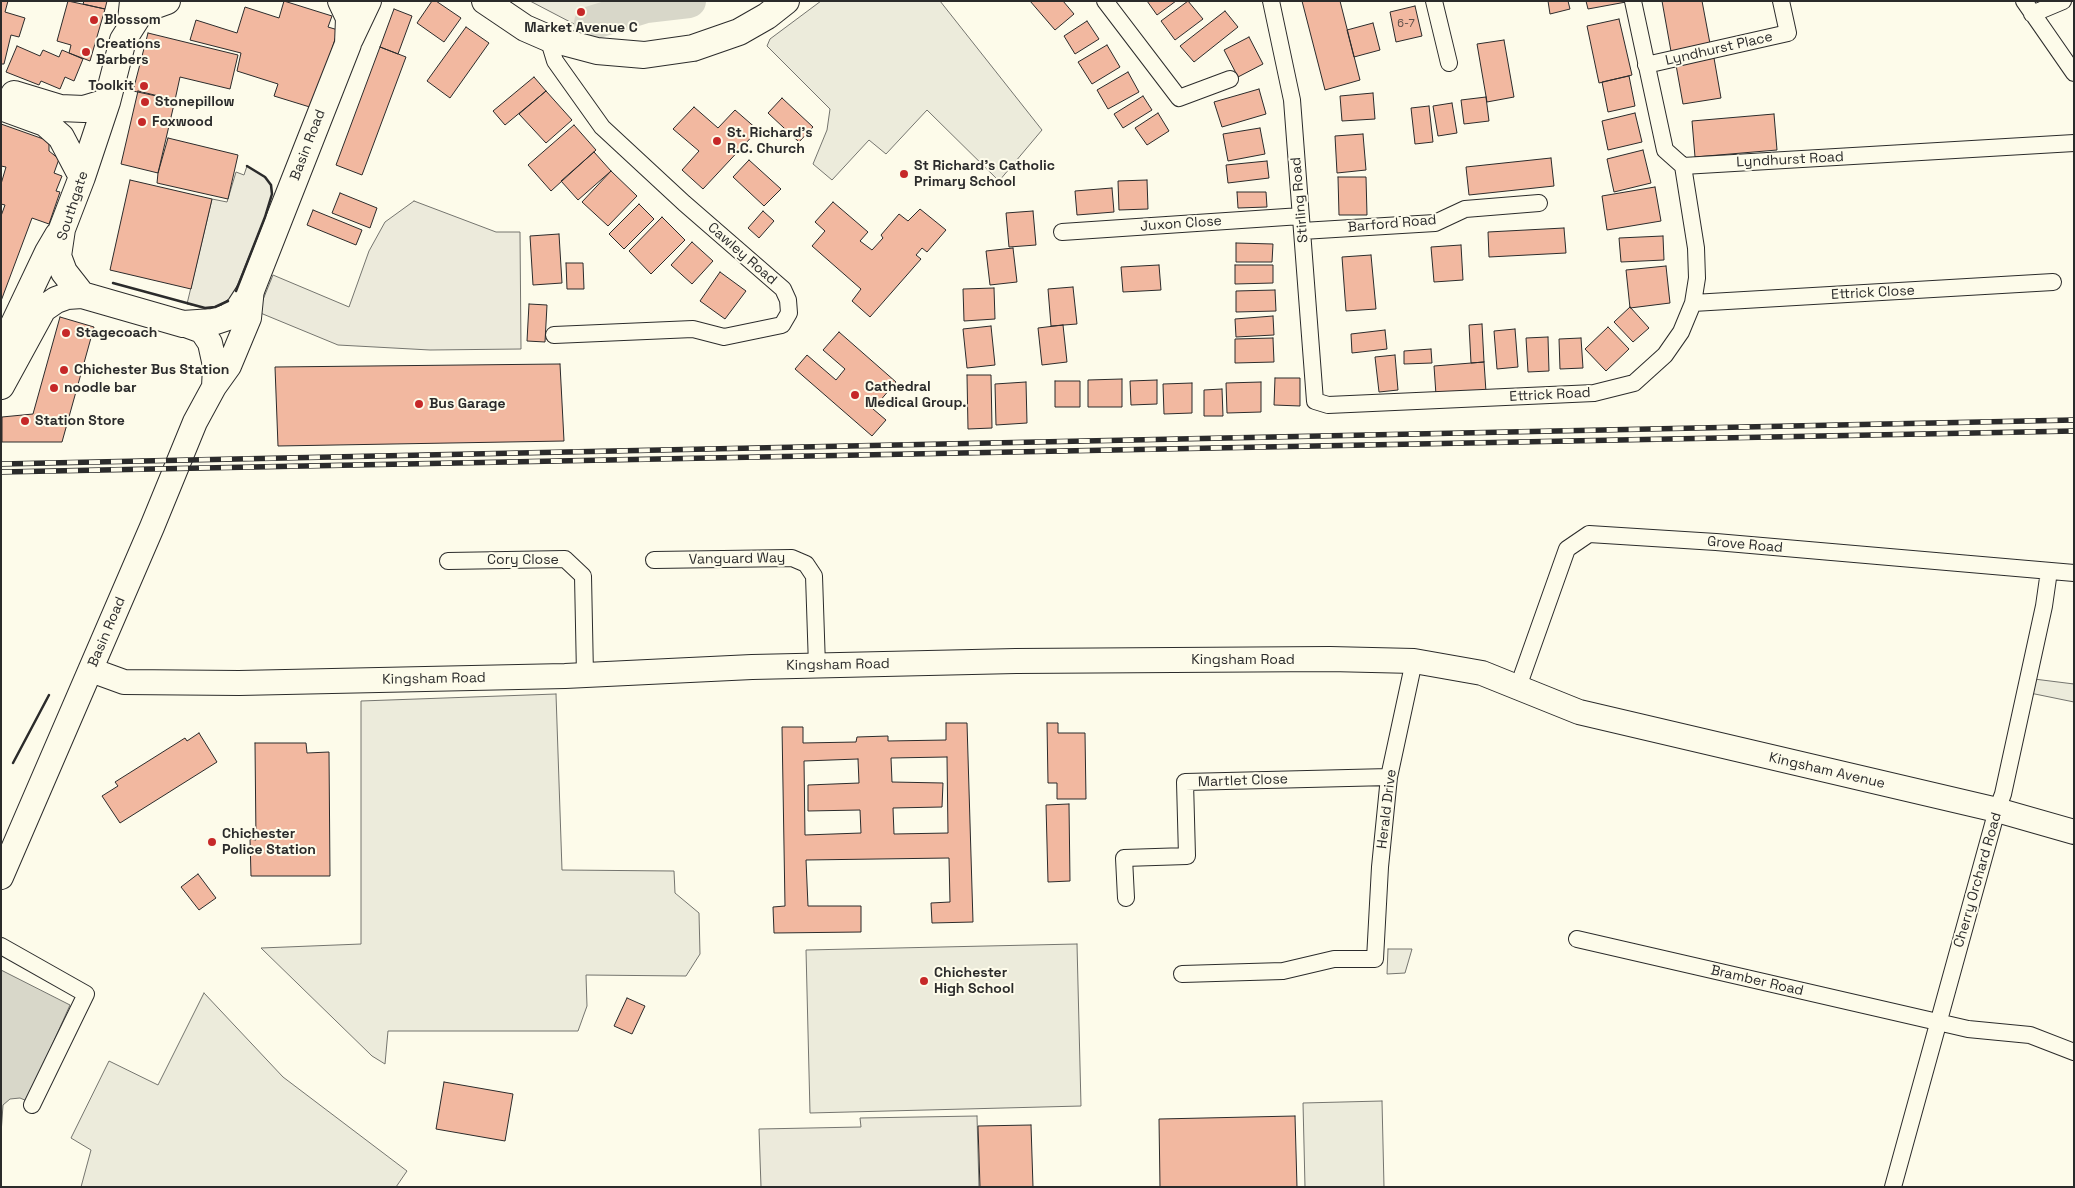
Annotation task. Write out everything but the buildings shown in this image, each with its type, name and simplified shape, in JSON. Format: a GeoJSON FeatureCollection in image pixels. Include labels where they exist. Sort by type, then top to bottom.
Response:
{"type":"FeatureCollection","features":[{"type":"Feature","properties":{"kind":"main road","name":"Southgate"},"geometry":{"type":"LineString","coordinates":[[82,295],[60,266],[58,256],[62,230],[82,178],[107,102],[124,40],[142,10],[167,1]]}},
{"type":"Feature","properties":{"kind":"main road","name":"Basin Road"},"geometry":{"type":"LineString","coordinates":[[252,288],[348,44],[349,18],[341,1]]}},
{"type":"Feature","properties":{"kind":"main road"},"geometry":{"type":"LineString","coordinates":[[348,44],[368,1]]}},
{"type":"Feature","properties":{"kind":"main road"},"geometry":{"type":"LineString","coordinates":[[486,1],[525,28],[548,38],[597,51],[644,55],[693,48],[740,32],[767,16],[786,1]]}},
{"type":"Feature","properties":{"kind":"main road"},"geometry":{"type":"LineString","coordinates":[[1,89],[60,108],[84,109],[107,102]]}},
{"type":"Feature","properties":{"kind":"main road"},"geometry":{"type":"LineString","coordinates":[[1,107],[44,123],[61,137],[82,178]]}},
{"type":"Feature","properties":{"kind":"main road"},"geometry":{"type":"LineString","coordinates":[[1,351],[48,252],[62,230]]}},
{"type":"Feature","properties":{"kind":"main road"},"geometry":{"type":"LineString","coordinates":[[1,386],[43,309],[56,300],[67,296],[82,295],[183,324],[213,322],[228,317],[239,308],[252,288]]}},
{"type":"Feature","properties":{"kind":"street","name":"Southgate"},"geometry":{"type":"LineString","coordinates":[[124,40],[128,1]]}},
{"type":"Feature","properties":{"kind":"street"},"geometry":{"type":"LineString","coordinates":[[1106,1],[1179,98],[1230,79]]}},
{"type":"Feature","properties":{"kind":"street","name":"Stirling Road"},"geometry":{"type":"LineString","coordinates":[[1271,1],[1292,100],[1315,402]]}},
{"type":"Feature","properties":{"kind":"street"},"geometry":{"type":"LineString","coordinates":[[1434,1],[1449,63]]}},
{"type":"Feature","properties":{"kind":"street"},"geometry":{"type":"LineString","coordinates":[[1633,1],[1664,150],[1683,166]]}},
{"type":"Feature","properties":{"kind":"street","name":"Lyndhurst Place"},"geometry":{"type":"LineString","coordinates":[[1646,66],[1788,33],[1781,1]]}},
{"type":"Feature","properties":{"kind":"street"},"geometry":{"type":"LineString","coordinates":[[2063,1],[2028,7],[2074,73]]}},
{"type":"Feature","properties":{"kind":"street","name":"Cawley Road"},"geometry":{"type":"LineString","coordinates":[[548,38],[555,60],[602,127],[684,203],[783,290],[788,300],[789,313],[782,325],[724,337],[693,329],[554,335]]}},
{"type":"Feature","properties":{"kind":"street","name":"Lyndhurst Road"},"geometry":{"type":"LineString","coordinates":[[1683,166],[2074,143]]}},
{"type":"Feature","properties":{"kind":"street","name":"Ettrick Road"},"geometry":{"type":"LineString","coordinates":[[1315,402],[1328,405],[1594,394],[1634,383],[1666,355],[1681,332],[1693,303],[1697,278],[1696,248],[1683,166]]}},
{"type":"Feature","properties":{"kind":"street","name":"Barford Road"},"geometry":{"type":"LineString","coordinates":[[1302,223],[1435,223],[1465,209],[1539,203]]}},
{"type":"Feature","properties":{"kind":"street","name":"Juxon Close"},"geometry":{"type":"LineString","coordinates":[[1062,232],[1302,223]]}},
{"type":"Feature","properties":{"kind":"street","name":"Ettrick Close"},"geometry":{"type":"LineString","coordinates":[[1693,303],[2053,282]]}},
{"type":"Feature","properties":{"kind":"street","name":"Basin Road"},"geometry":{"type":"LineString","coordinates":[[1,877],[91,670],[195,422],[214,387],[230,366],[249,318],[252,288]]}},
{"type":"Feature","properties":{"kind":"street"},"geometry":{"type":"LineString","coordinates":[[183,324],[202,331],[210,343],[215,366],[214,387]]}},
{"type":"Feature","properties":{"kind":"street","name":"Grove Road"},"geometry":{"type":"LineString","coordinates":[[1518,687],[1567,549],[1589,534],[1716,542],[2074,573]]}},
{"type":"Feature","properties":{"kind":"street","name":"Vanguard Way"},"geometry":{"type":"LineString","coordinates":[[654,560],[792,558],[806,564],[814,576],[817,666]]}},
{"type":"Feature","properties":{"kind":"street","name":"Cory Close"},"geometry":{"type":"LineString","coordinates":[[448,561],[564,559],[582,576],[585,675]]}},
{"type":"Feature","properties":{"kind":"street","name":"Cherry Orchard Road"},"geometry":{"type":"LineString","coordinates":[[1893,1187],[2003,794],[2044,606],[2049,571]]}},
{"type":"Feature","properties":{"kind":"street","name":"Kingsham Road"},"geometry":{"type":"LineString","coordinates":[[91,670],[124,682],[220,683],[585,675],[817,666],[1026,661],[1330,659],[1414,661],[1482,674],[1579,712]]}},
{"type":"Feature","properties":{"kind":"street","name":"Herald Drive"},"geometry":{"type":"LineString","coordinates":[[1182,974],[1283,971],[1334,959],[1375,959],[1380,867],[1389,777],[1414,661]]}},
{"type":"Feature","properties":{"kind":"street","name":"Kingsham Avenue"},"geometry":{"type":"LineString","coordinates":[[1579,712],[1997,810],[2074,832]]}},
{"type":"Feature","properties":{"kind":"street","name":"Martlet Close"},"geometry":{"type":"LineString","coordinates":[[1126,898],[1124,858],[1187,856],[1185,782],[1389,777]]}},
{"type":"Feature","properties":{"kind":"street","name":"Bramber Road"},"geometry":{"type":"LineString","coordinates":[[1577,939],[1968,1029],[2030,1035],[2074,1052]]}},
{"type":"Feature","properties":{"kind":"street"},"geometry":{"type":"LineString","coordinates":[[1,946],[86,994],[32,1105]]}},
{"type":"Feature","properties":{"kind":"shaded area","name":"Market Avenue C"},"geometry":{"type":"Polygon","coordinates":[[[530,1],[645,1],[574,24],[530,1]]]}},
{"type":"Feature","properties":{"kind":"shaded area"},"geometry":{"type":"Polygon","coordinates":[[[821,1],[940,1],[1042,130],[999,181],[927,110],[886,154],[869,140],[832,180],[813,164],[827,130],[830,109],[767,46],[770,39],[821,1]]]}},
{"type":"Feature","properties":{"kind":"shaded area"},"geometry":{"type":"Polygon","coordinates":[[[247,166],[265,177],[271,185],[272,194],[265,217],[235,291],[231,299],[215,307],[205,308],[187,304],[212,199],[227,202],[236,172],[244,175],[247,166]]]}},
{"type":"Feature","properties":{"kind":"shaded area"},"geometry":{"type":"Polygon","coordinates":[[[414,201],[496,232],[520,232],[521,349],[430,350],[338,345],[258,312],[273,275],[349,307],[369,251],[385,222],[414,201]]]}},
{"type":"Feature","properties":{"kind":"shaded area"},"geometry":{"type":"Polygon","coordinates":[[[2034,679],[2074,684],[2074,702],[2030,693],[2034,679]]]}},
{"type":"Feature","properties":{"kind":"shaded area"},"geometry":{"type":"Polygon","coordinates":[[[556,694],[562,870],[674,871],[675,893],[699,913],[700,954],[686,976],[586,975],[587,1006],[578,1031],[388,1031],[385,1064],[372,1056],[261,948],[361,944],[361,701],[556,694]]]}},
{"type":"Feature","properties":{"kind":"shaded area"},"geometry":{"type":"Polygon","coordinates":[[[1077,944],[1081,1106],[810,1113],[806,950],[1077,944]]]}},
{"type":"Feature","properties":{"kind":"shaded area"},"geometry":{"type":"Polygon","coordinates":[[[1388,949],[1412,949],[1405,973],[1387,974],[1388,949]]]}},
{"type":"Feature","properties":{"kind":"shaded area"},"geometry":{"type":"Polygon","coordinates":[[[1,970],[70,1005],[27,1101],[20,1098],[10,1099],[3,1105],[1,1134],[1,970]]]}},
{"type":"Feature","properties":{"kind":"shaded area"},"geometry":{"type":"Polygon","coordinates":[[[204,993],[283,1077],[407,1171],[396,1187],[81,1187],[91,1150],[71,1138],[109,1061],[158,1085],[204,993]]]}},
{"type":"Feature","properties":{"kind":"shaded area"},"geometry":{"type":"Polygon","coordinates":[[[1382,1101],[1384,1187],[1305,1187],[1303,1103],[1382,1101]]]}},
{"type":"Feature","properties":{"kind":"shaded area"},"geometry":{"type":"Polygon","coordinates":[[[977,1116],[979,1187],[761,1187],[759,1129],[861,1127],[860,1118],[977,1116]]]}},
{"type":"Feature","properties":{"kind":"waterway"},"geometry":{"type":"LineString","coordinates":[[591,23],[646,6],[689,1]]}},
{"type":"Feature","properties":{"kind":"railway"},"geometry":{"type":"LineString","coordinates":[[1,464],[2074,420]]}},
{"type":"Feature","properties":{"kind":"railway"},"geometry":{"type":"LineString","coordinates":[[1,472],[2074,431]]}},
{"type":"Feature","properties":{"kind":"wall"},"geometry":{"type":"LineString","coordinates":[[236,291],[272,194],[271,185],[265,177],[247,166]]}},
{"type":"Feature","properties":{"kind":"wall"},"geometry":{"type":"LineString","coordinates":[[113,283],[205,308],[215,307],[228,301]]}},
{"type":"Feature","properties":{"kind":"wall"},"geometry":{"type":"LineString","coordinates":[[13,763],[49,695]]}},
{"type":"Feature","properties":{"kind":"place","name":"Market Avenue C"},"geometry":{"type":"Point","coordinates":[581,12]}},
{"type":"Feature","properties":{"kind":"place","name":"Blossom"},"geometry":{"type":"Point","coordinates":[94,20]}},
{"type":"Feature","properties":{"kind":"place","name":"Creations Barbers"},"geometry":{"type":"Point","coordinates":[86,52]}},
{"type":"Feature","properties":{"kind":"place","name":"Toolkit"},"geometry":{"type":"Point","coordinates":[144,86]}},
{"type":"Feature","properties":{"kind":"place","name":"Stonepillow"},"geometry":{"type":"Point","coordinates":[145,102]}},
{"type":"Feature","properties":{"kind":"place","name":"Foxwood"},"geometry":{"type":"Point","coordinates":[142,122]}},
{"type":"Feature","properties":{"kind":"place","name":"St. Richard's R.C. Church"},"geometry":{"type":"Point","coordinates":[717,141]}},
{"type":"Feature","properties":{"kind":"place","name":"St Richard's Catholic Primary School"},"geometry":{"type":"Point","coordinates":[904,174]}},
{"type":"Feature","properties":{"kind":"place","name":"Stagecoach"},"geometry":{"type":"Point","coordinates":[66,333]}},
{"type":"Feature","properties":{"kind":"place","name":"Chichester Bus Station"},"geometry":{"type":"Point","coordinates":[64,370]}},
{"type":"Feature","properties":{"kind":"place","name":"noodle bar"},"geometry":{"type":"Point","coordinates":[54,388]}},
{"type":"Feature","properties":{"kind":"place","name":"Cathedral Medical Group."},"geometry":{"type":"Point","coordinates":[855,395]}},
{"type":"Feature","properties":{"kind":"place","name":"Bus Garage"},"geometry":{"type":"Point","coordinates":[419,404]}},
{"type":"Feature","properties":{"kind":"place","name":"Station Store"},"geometry":{"type":"Point","coordinates":[25,421]}},
{"type":"Feature","properties":{"kind":"place","name":"Chichester Police Station"},"geometry":{"type":"Point","coordinates":[212,842]}},
{"type":"Feature","properties":{"kind":"place","name":"Chichester High School"},"geometry":{"type":"Point","coordinates":[924,981]}}]}
